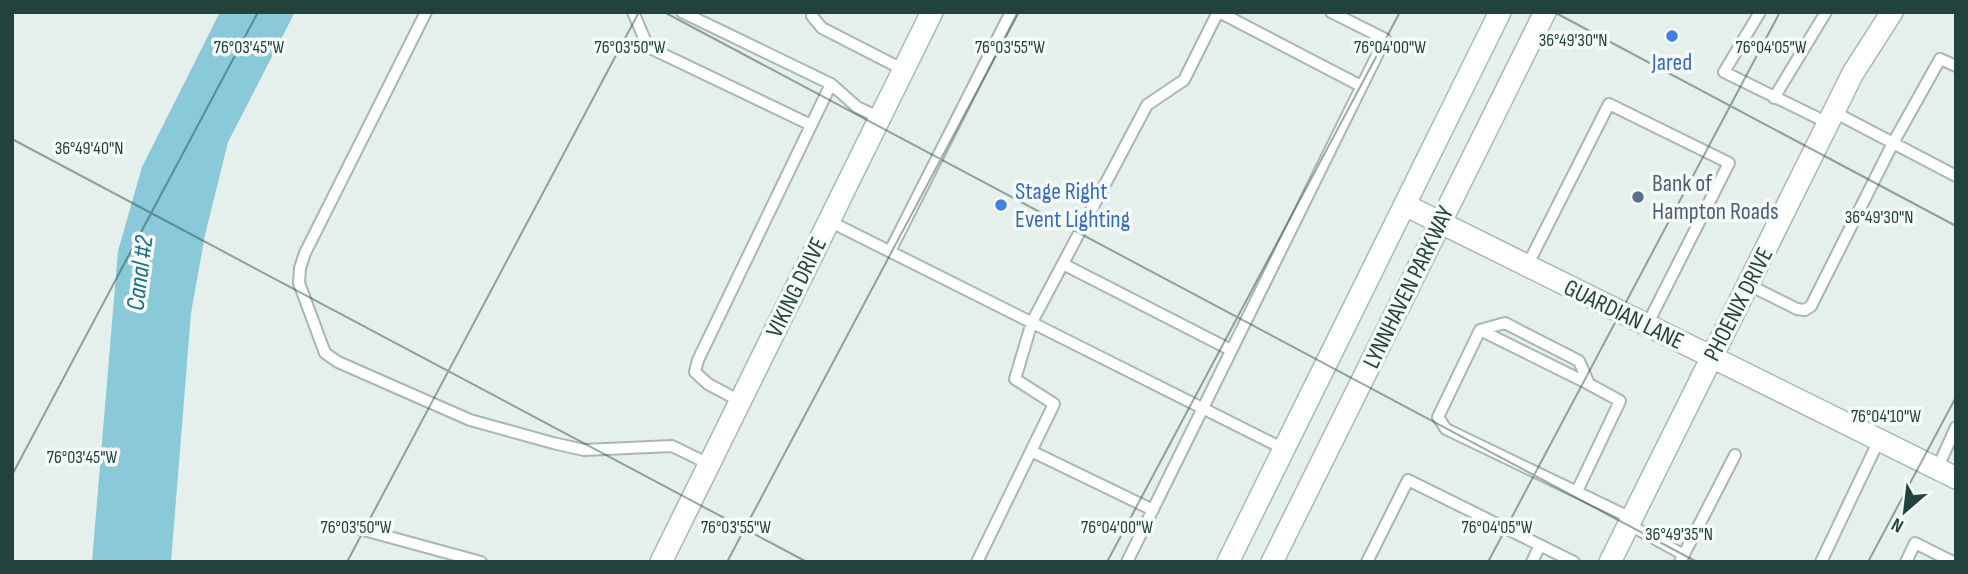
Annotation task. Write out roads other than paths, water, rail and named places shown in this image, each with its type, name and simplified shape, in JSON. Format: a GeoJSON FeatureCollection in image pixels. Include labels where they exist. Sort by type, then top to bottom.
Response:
{"type":"FeatureCollection","features":[{"type":"Feature","properties":{"kind":"street","name":"VIKING DRIVE"},"geometry":{"type":"LineString","coordinates":[[661,562],[932,12]]}},
{"type":"Feature","properties":{"kind":"street","name":"LYNNHAVEN PARKWAY"},"geometry":{"type":"LineString","coordinates":[[1228,562],[1500,12]]}},
{"type":"Feature","properties":{"kind":"street","name":"LYNNHAVEN PARKWAY"},"geometry":{"type":"LineString","coordinates":[[1272,562],[1545,12]]}},
{"type":"Feature","properties":{"kind":"street","name":"PHOENIX DRIVE"},"geometry":{"type":"LineString","coordinates":[[1610,562],[1853,73],[1892,12]]}},
{"type":"Feature","properties":{"kind":"street","name":"GUARDIAN LANE"},"geometry":{"type":"LineString","coordinates":[[1405,205],[1946,473]]}},
{"type":"Feature","properties":{"kind":"lane"},"geometry":{"type":"LineString","coordinates":[[426,12],[305,253],[300,268],[299,283],[325,353],[338,362],[470,420],[584,450],[672,446],[709,464]]}},
{"type":"Feature","properties":{"kind":"lane"},"geometry":{"type":"LineString","coordinates":[[633,12],[648,47],[811,125]]}},
{"type":"Feature","properties":{"kind":"lane"},"geometry":{"type":"LineString","coordinates":[[682,12],[831,85],[858,107],[880,118]]}},
{"type":"Feature","properties":{"kind":"lane"},"geometry":{"type":"LineString","coordinates":[[813,12],[812,16],[822,28],[904,70]]}},
{"type":"Feature","properties":{"kind":"lane"},"geometry":{"type":"LineString","coordinates":[[890,251],[1011,12]]}},
{"type":"Feature","properties":{"kind":"lane"},"geometry":{"type":"LineString","coordinates":[[977,562],[1054,404],[1015,379],[1032,322],[1147,104],[1184,80],[1219,12],[1361,86]]}},
{"type":"Feature","properties":{"kind":"lane"},"geometry":{"type":"LineString","coordinates":[[1127,562],[1385,39],[1331,12]]}},
{"type":"Feature","properties":{"kind":"lane"},"geometry":{"type":"LineString","coordinates":[[1760,12],[1724,72],[1774,98],[1831,117],[1893,143],[1956,176]]}},
{"type":"Feature","properties":{"kind":"lane"},"geometry":{"type":"LineString","coordinates":[[1774,98],[1826,12]]}},
{"type":"Feature","properties":{"kind":"lane"},"geometry":{"type":"LineString","coordinates":[[1747,284],[1797,309],[1805,310],[1811,306],[1893,143],[1940,59],[1956,66]]}},
{"type":"Feature","properties":{"kind":"lane"},"geometry":{"type":"LineString","coordinates":[[740,401],[708,384],[695,372],[698,360],[831,85]]}},
{"type":"Feature","properties":{"kind":"lane"},"geometry":{"type":"LineString","coordinates":[[1527,265],[1609,104],[1729,163],[1647,325]]}},
{"type":"Feature","properties":{"kind":"lane"},"geometry":{"type":"LineString","coordinates":[[829,221],[1284,449]]}},
{"type":"Feature","properties":{"kind":"lane"},"geometry":{"type":"LineString","coordinates":[[1063,264],[1231,350]]}},
{"type":"Feature","properties":{"kind":"lane"},"geometry":{"type":"LineString","coordinates":[[1589,384],[1579,361],[1506,323],[1480,330],[1438,417],[1446,429],[1577,491],[1630,521],[1682,559],[1735,455]]}},
{"type":"Feature","properties":{"kind":"lane"},"geometry":{"type":"LineString","coordinates":[[1480,330],[1620,401],[1577,491]]}},
{"type":"Feature","properties":{"kind":"lane"},"geometry":{"type":"LineString","coordinates":[[1946,473],[1956,427]]}},
{"type":"Feature","properties":{"kind":"lane"},"geometry":{"type":"LineString","coordinates":[[1821,562],[1879,440]]}},
{"type":"Feature","properties":{"kind":"lane"},"geometry":{"type":"LineString","coordinates":[[1031,451],[1153,510]]}},
{"type":"Feature","properties":{"kind":"lane"},"geometry":{"type":"LineString","coordinates":[[1367,562],[1408,480],[1574,562]]}},
{"type":"Feature","properties":{"kind":"lane"},"geometry":{"type":"LineString","coordinates":[[360,529],[481,562]]}},
{"type":"Feature","properties":{"kind":"lane"},"geometry":{"type":"LineString","coordinates":[[1906,562],[1915,543],[1953,562]]}},
{"type":"Feature","properties":{"kind":"lane"},"geometry":{"type":"LineString","coordinates":[[1532,562],[1540,545]]}},
{"type":"Feature","properties":{"kind":"water","name":"Canal #2"},"geometry":{"type":"Polygon","coordinates":[[[220,12],[295,12],[228,142],[205,235],[191,313],[171,562],[92,562],[118,251],[142,167],[220,12]]]}},
{"type":"Feature","properties":{"kind":"place","name":"Jared"},"geometry":{"type":"Point","coordinates":[1672,36]}},
{"type":"Feature","properties":{"kind":"place","name":"Bank of Hampton Roads"},"geometry":{"type":"Point","coordinates":[1638,197]}},
{"type":"Feature","properties":{"kind":"place","name":"Stage Right Event Lighting"},"geometry":{"type":"Point","coordinates":[1001,205]}}]}
